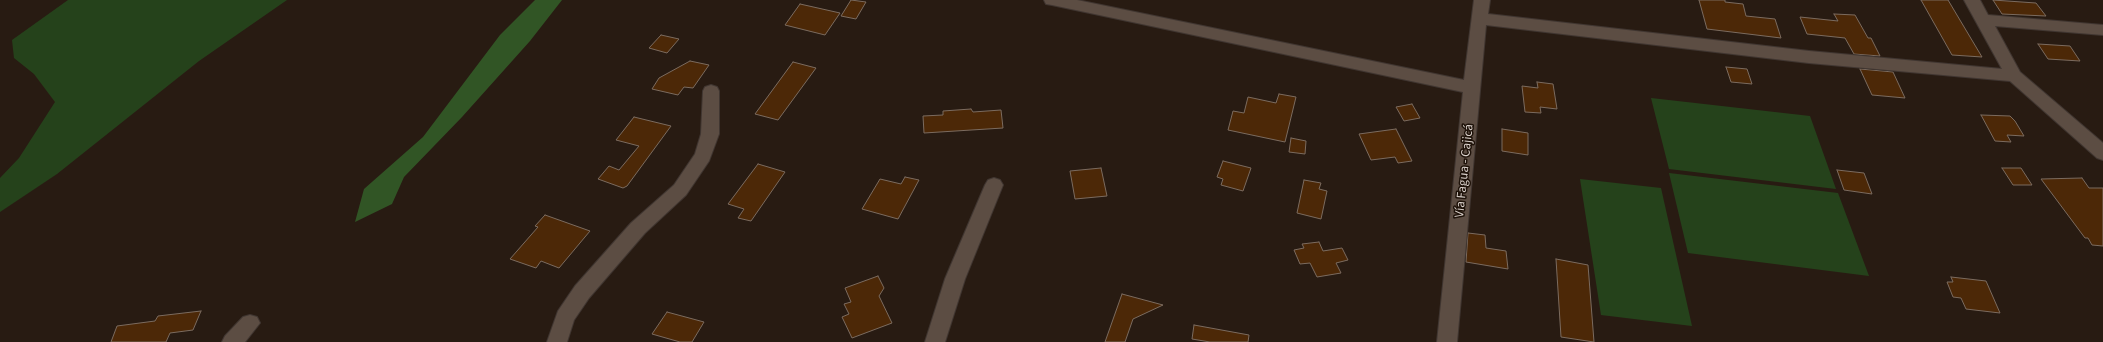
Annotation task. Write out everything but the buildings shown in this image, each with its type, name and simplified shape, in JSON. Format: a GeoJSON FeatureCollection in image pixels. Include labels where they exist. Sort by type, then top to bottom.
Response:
{"type":"FeatureCollection","features":[{"type":"Feature","properties":{"kind":"street"},"geometry":{"type":"LineString","coordinates":[[1052,0],[1473,88]]}},
{"type":"Feature","properties":{"kind":"street","name":"Vía Fagua - Cajicá"},"geometry":{"type":"LineString","coordinates":[[1447,342],[1473,88],[1476,41],[1481,19],[1482,0]]}},
{"type":"Feature","properties":{"kind":"street"},"geometry":{"type":"LineString","coordinates":[[1972,0],[2014,76],[2103,153]]}},
{"type":"Feature","properties":{"kind":"street"},"geometry":{"type":"LineString","coordinates":[[1481,19],[1809,57],[2014,76]]}},
{"type":"Feature","properties":{"kind":"street"},"geometry":{"type":"LineString","coordinates":[[1984,20],[2103,30]]}},
{"type":"Feature","properties":{"kind":"street"},"geometry":{"type":"LineString","coordinates":[[557,342],[565,317],[582,292],[638,228],[680,190],[703,156],[710,134],[711,91]]}},
{"type":"Feature","properties":{"kind":"street"},"geometry":{"type":"LineString","coordinates":[[935,342],[953,285],[994,184]]}},
{"type":"Feature","properties":{"kind":"street"},"geometry":{"type":"LineString","coordinates":[[232,342],[250,323]]}},
{"type":"Feature","properties":{"kind":"green space"},"geometry":{"type":"Polygon","coordinates":[[[68,0],[287,0],[199,61],[57,174],[0,212],[0,178],[19,158],[55,102],[34,74],[14,58],[12,40],[68,0]]]}},
{"type":"Feature","properties":{"kind":"green space"},"geometry":{"type":"Polygon","coordinates":[[[535,0],[562,0],[530,41],[462,117],[404,177],[392,204],[355,222],[364,189],[423,137],[500,35],[535,0]]]}},
{"type":"Feature","properties":{"kind":"green space"},"geometry":{"type":"Polygon","coordinates":[[[1651,98],[1810,116],[1836,189],[1669,169],[1651,98]]]}},
{"type":"Feature","properties":{"kind":"green space"},"geometry":{"type":"Polygon","coordinates":[[[1669,173],[1838,193],[1869,276],[1688,253],[1669,173]]]}},
{"type":"Feature","properties":{"kind":"green space"},"geometry":{"type":"Polygon","coordinates":[[[1580,179],[1661,188],[1692,326],[1601,315],[1580,179]]]}}]}
